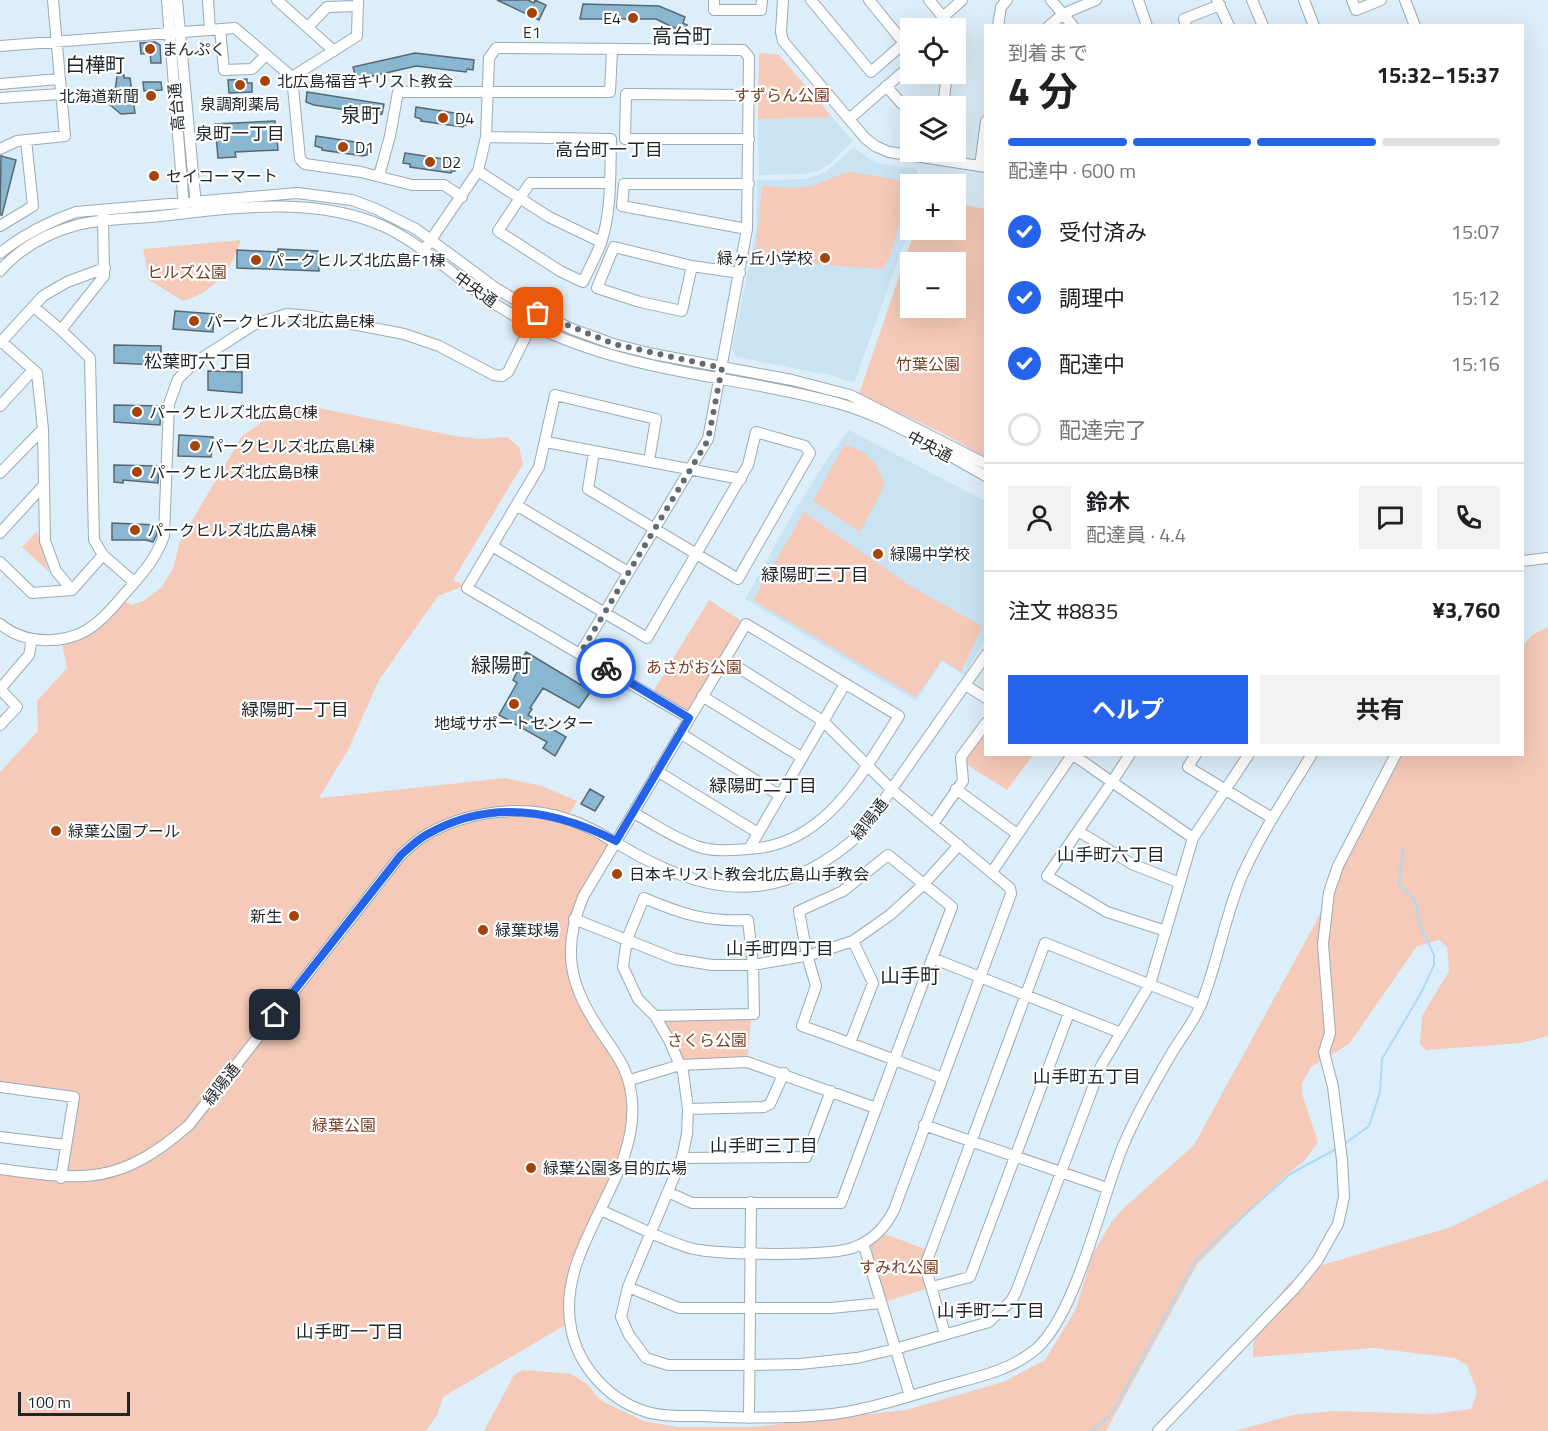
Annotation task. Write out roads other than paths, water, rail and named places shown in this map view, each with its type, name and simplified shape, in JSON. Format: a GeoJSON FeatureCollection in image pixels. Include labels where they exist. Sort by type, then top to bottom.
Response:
{"type":"FeatureCollection","features":[{"type":"Feature","properties":{"kind":"street"},"geometry":{"type":"LineString","coordinates":[[0,149],[17,141],[65,136],[53,0]]}},
{"type":"Feature","properties":{"kind":"street","name":"高台通"},"geometry":{"type":"LineString","coordinates":[[167,0],[175,32]]}},
{"type":"Feature","properties":{"kind":"street","name":"高台通"},"geometry":{"type":"LineString","coordinates":[[177,0],[175,32],[190,207]]}},
{"type":"Feature","properties":{"kind":"street"},"geometry":{"type":"LineString","coordinates":[[208,0],[224,70],[252,69],[266,55]]}},
{"type":"Feature","properties":{"kind":"street"},"geometry":{"type":"LineString","coordinates":[[278,0],[334,51]]}},
{"type":"Feature","properties":{"kind":"street"},"geometry":{"type":"LineString","coordinates":[[714,0],[714,10],[761,10],[762,0]]}},
{"type":"Feature","properties":{"kind":"street"},"geometry":{"type":"LineString","coordinates":[[783,0],[781,32],[783,41],[874,146],[889,152],[900,153]]}},
{"type":"Feature","properties":{"kind":"street"},"geometry":{"type":"LineString","coordinates":[[811,0],[871,72],[904,44],[869,0]]}},
{"type":"Feature","properties":{"kind":"street"},"geometry":{"type":"LineString","coordinates":[[929,0],[943,16],[962,0]]}},
{"type":"Feature","properties":{"kind":"street"},"geometry":{"type":"LineString","coordinates":[[998,24],[1000,7],[1007,0]]}},
{"type":"Feature","properties":{"kind":"street"},"geometry":{"type":"LineString","coordinates":[[1051,0],[1071,24]]}},
{"type":"Feature","properties":{"kind":"street"},"geometry":{"type":"LineString","coordinates":[[1051,24],[1063,14],[1096,0]]}},
{"type":"Feature","properties":{"kind":"street"},"geometry":{"type":"LineString","coordinates":[[1138,0],[1146,24]]}},
{"type":"Feature","properties":{"kind":"street"},"geometry":{"type":"LineString","coordinates":[[1252,0],[1262,24]]}},
{"type":"Feature","properties":{"kind":"street"},"geometry":{"type":"LineString","coordinates":[[1304,0],[1313,24]]}},
{"type":"Feature","properties":{"kind":"street"},"geometry":{"type":"LineString","coordinates":[[1352,0],[1356,10],[1381,0]]}},
{"type":"Feature","properties":{"kind":"street"},"geometry":{"type":"LineString","coordinates":[[1405,0],[1414,24]]}},
{"type":"Feature","properties":{"kind":"street"},"geometry":{"type":"LineString","coordinates":[[1185,24],[1184,19],[1218,2],[1228,24]]}},
{"type":"Feature","properties":{"kind":"street"},"geometry":{"type":"LineString","coordinates":[[292,77],[357,36],[358,3],[327,7],[308,27]]}},
{"type":"Feature","properties":{"kind":"street"},"geometry":{"type":"LineString","coordinates":[[0,46],[235,28],[292,77],[300,159],[305,164],[379,176],[412,185],[444,185],[462,197]]}},
{"type":"Feature","properties":{"kind":"street"},"geometry":{"type":"LineString","coordinates":[[424,250],[478,171],[486,137],[489,58],[496,48],[743,50],[749,57],[747,229],[708,440],[581,652]]}},
{"type":"Feature","properties":{"kind":"street"},"geometry":{"type":"LineString","coordinates":[[379,176],[390,136],[398,92],[610,92],[612,50]]}},
{"type":"Feature","properties":{"kind":"street"},"geometry":{"type":"LineString","coordinates":[[849,119],[900,75]]}},
{"type":"Feature","properties":{"kind":"street"},"geometry":{"type":"LineString","coordinates":[[0,84],[59,79]]}},
{"type":"Feature","properties":{"kind":"street"},"geometry":{"type":"LineString","coordinates":[[886,87],[900,102]]}},
{"type":"Feature","properties":{"kind":"street"},"geometry":{"type":"LineString","coordinates":[[0,98],[61,94]]}},
{"type":"Feature","properties":{"kind":"street"},"geometry":{"type":"LineString","coordinates":[[749,139],[625,139],[626,94],[750,94]]}},
{"type":"Feature","properties":{"kind":"street"},"geometry":{"type":"LineString","coordinates":[[486,137],[611,139],[609,183],[607,213],[601,242],[583,282],[560,271],[498,231],[530,183],[609,183]]}},
{"type":"Feature","properties":{"kind":"street"},"geometry":{"type":"LineString","coordinates":[[0,226],[33,206],[26,140]]}},
{"type":"Feature","properties":{"kind":"street"},"geometry":{"type":"LineString","coordinates":[[963,162],[983,167],[984,152]]}},
{"type":"Feature","properties":{"kind":"street"},"geometry":{"type":"LineString","coordinates":[[478,171],[549,217],[601,242]]}},
{"type":"Feature","properties":{"kind":"street"},"geometry":{"type":"LineString","coordinates":[[747,229],[622,206],[624,184],[749,184]]}},
{"type":"Feature","properties":{"kind":"street","name":"中央通"},"geometry":{"type":"LineString","coordinates":[[0,271],[27,247],[44,237],[78,225],[190,207],[297,194],[351,200],[396,218],[431,240],[496,289],[538,313],[614,344],[840,404],[876,418],[984,475]]}},
{"type":"Feature","properties":{"kind":"street","name":"中央通"},"geometry":{"type":"LineString","coordinates":[[0,253],[23,235],[48,222],[76,212],[103,209],[292,206],[347,214],[382,226],[424,250],[485,297],[532,325],[615,357],[721,373],[792,380],[850,395],[984,463]]}},
{"type":"Feature","properties":{"kind":"street"},"geometry":{"type":"LineString","coordinates":[[61,330],[104,276],[103,209]]}},
{"type":"Feature","properties":{"kind":"street"},"geometry":{"type":"LineString","coordinates":[[692,266],[682,311],[640,302],[597,288],[614,247],[692,266],[740,273]]}},
{"type":"Feature","properties":{"kind":"street"},"geometry":{"type":"LineString","coordinates":[[72,590],[56,571],[45,541],[42,487],[43,429],[37,374],[1,343],[43,296],[67,282],[105,268]]}},
{"type":"Feature","properties":{"kind":"street"},"geometry":{"type":"LineString","coordinates":[[34,307],[90,358],[94,540],[104,555],[134,582]]}},
{"type":"Feature","properties":{"kind":"street"},"geometry":{"type":"LineString","coordinates":[[0,624],[32,639],[61,639],[87,630],[100,621],[134,582],[156,555],[164,536],[169,404],[178,379],[194,363],[255,324],[287,314],[388,330],[439,346],[494,375],[502,376],[508,372],[538,313]]}},
{"type":"Feature","properties":{"kind":"street"},"geometry":{"type":"LineString","coordinates":[[0,406],[33,370]]}},
{"type":"Feature","properties":{"kind":"street"},"geometry":{"type":"LineString","coordinates":[[649,461],[656,420],[555,395],[539,467],[467,588],[581,652],[689,718]]}},
{"type":"Feature","properties":{"kind":"street"},"geometry":{"type":"LineString","coordinates":[[0,472],[43,429]]}},
{"type":"Feature","properties":{"kind":"street"},"geometry":{"type":"LineString","coordinates":[[492,546],[647,638],[696,554],[741,479],[748,465],[756,432],[805,446],[810,453],[738,579],[696,554],[655,530],[588,489],[594,452]]}},
{"type":"Feature","properties":{"kind":"street"},"geometry":{"type":"LineString","coordinates":[[546,442],[741,479]]}},
{"type":"Feature","properties":{"kind":"street"},"geometry":{"type":"LineString","coordinates":[[0,533],[42,487]]}},
{"type":"Feature","properties":{"kind":"street"},"geometry":{"type":"LineString","coordinates":[[516,505],[628,572]]}},
{"type":"Feature","properties":{"kind":"street"},"geometry":{"type":"LineString","coordinates":[[0,562],[32,593],[72,590],[104,555]]}},
{"type":"Feature","properties":{"kind":"street"},"geometry":{"type":"LineString","coordinates":[[1524,561],[1548,558]]}},
{"type":"Feature","properties":{"kind":"street"},"geometry":{"type":"LineString","coordinates":[[634,813],[673,836],[700,847],[724,852],[762,849],[781,844],[815,826],[835,807],[899,716],[746,624],[583,897],[574,919],[570,945],[572,976],[595,1023],[612,1044],[630,1080],[633,1108],[631,1136],[571,1281],[569,1305],[571,1330],[582,1357],[598,1382],[612,1394],[647,1412],[749,1418],[833,1414],[910,1396],[1003,1370],[1036,1349],[1048,1336],[1065,1308],[1124,1144],[1148,1093],[1201,1005],[1241,878],[1272,818],[1311,756]]}},
{"type":"Feature","properties":{"kind":"street"},"geometry":{"type":"LineString","coordinates":[[0,725],[17,707],[0,689],[29,656],[32,639]]}},
{"type":"Feature","properties":{"kind":"street","name":"緑陽通"},"geometry":{"type":"LineString","coordinates":[[0,1169],[62,1178],[93,1176],[123,1169],[160,1149],[189,1125],[401,855],[425,835],[453,822],[481,815],[523,811],[567,819],[696,882],[726,887],[773,884],[809,871],[836,856],[860,834],[984,657]]}},
{"type":"Feature","properties":{"kind":"street"},"geometry":{"type":"LineString","coordinates":[[600,1210],[689,1248],[713,1252],[828,1253],[845,1251],[879,1233],[889,1221],[1011,894],[1010,888],[992,872],[892,790],[823,721],[724,659]]}},
{"type":"Feature","properties":{"kind":"street"},"geometry":{"type":"LineString","coordinates":[[749,849],[845,684]]}},
{"type":"Feature","properties":{"kind":"street"},"geometry":{"type":"LineString","coordinates":[[965,685],[984,697]]}},
{"type":"Feature","properties":{"kind":"street"},"geometry":{"type":"LineString","coordinates":[[702,696],[801,757]]}},
{"type":"Feature","properties":{"kind":"street"},"geometry":{"type":"LineString","coordinates":[[933,824],[963,781],[961,757],[984,726]]}},
{"type":"Feature","properties":{"kind":"street"},"geometry":{"type":"LineString","coordinates":[[680,734],[779,795]]}},
{"type":"Feature","properties":{"kind":"street"},"geometry":{"type":"LineString","coordinates":[[992,872],[1071,756]]}},
{"type":"Feature","properties":{"kind":"street"},"geometry":{"type":"LineString","coordinates":[[1073,756],[1193,838]]}},
{"type":"Feature","properties":{"kind":"street"},"geometry":{"type":"LineString","coordinates":[[1129,756],[1047,876],[1107,912],[1166,931]]}},
{"type":"Feature","properties":{"kind":"street"},"geometry":{"type":"LineString","coordinates":[[1195,756],[1188,767],[1272,818]]}},
{"type":"Feature","properties":{"kind":"street"},"geometry":{"type":"LineString","coordinates":[[654,1016],[754,1014],[753,965],[748,920],[710,920],[674,911],[644,898],[627,939],[623,967],[638,999],[654,1016],[669,1040],[686,1083],[688,1108],[687,1134],[682,1158],[628,1287],[621,1317],[628,1335],[646,1358],[668,1365],[825,1362],[896,1349],[989,1322],[1011,1301],[1101,1066],[1150,984],[1193,838],[1247,756]]}},
{"type":"Feature","properties":{"kind":"street"},"geometry":{"type":"LineString","coordinates":[[1158,1431],[1295,1288],[1317,1261],[1331,1238],[1341,1212],[1344,1197],[1342,1157],[1333,1086],[1324,1052],[1330,1033],[1323,928],[1332,879],[1395,756]]}},
{"type":"Feature","properties":{"kind":"street"},"geometry":{"type":"LineString","coordinates":[[657,771],[758,833]]}},
{"type":"Feature","properties":{"kind":"street"},"geometry":{"type":"LineString","coordinates":[[956,789],[1017,834]]}},
{"type":"Feature","properties":{"kind":"street"},"geometry":{"type":"LineString","coordinates":[[1078,831],[1132,864],[1180,883]]}},
{"type":"Feature","properties":{"kind":"street"},"geometry":{"type":"LineString","coordinates":[[574,919],[675,959],[712,965],[753,965],[807,955],[853,941],[890,915],[924,884],[959,845]]}},
{"type":"Feature","properties":{"kind":"street"},"geometry":{"type":"LineString","coordinates":[[668,1192],[692,1203],[840,1203],[876,1108],[894,1060],[932,958],[952,907],[888,855],[843,891],[799,911],[807,955],[816,986],[802,1026],[850,1043],[894,1060],[942,1078]]}},
{"type":"Feature","properties":{"kind":"street"},"geometry":{"type":"LineString","coordinates":[[850,1043],[873,983],[853,941]]}},
{"type":"Feature","properties":{"kind":"street"},"geometry":{"type":"LineString","coordinates":[[945,1334],[925,1266],[1045,943],[1201,1005]]}},
{"type":"Feature","properties":{"kind":"street"},"geometry":{"type":"LineString","coordinates":[[932,958],[1121,1033]]}},
{"type":"Feature","properties":{"kind":"street"},"geometry":{"type":"LineString","coordinates":[[932,1287],[970,1277],[1069,1012]]}},
{"type":"Feature","properties":{"kind":"street"},"geometry":{"type":"LineString","coordinates":[[630,1080],[680,1065],[747,1062],[876,1108]]}},
{"type":"Feature","properties":{"kind":"street"},"geometry":{"type":"LineString","coordinates":[[688,1108],[764,1107],[770,1104],[783,1073]]}},
{"type":"Feature","properties":{"kind":"street"},"geometry":{"type":"LineString","coordinates":[[0,1087],[74,1097],[62,1178]]}},
{"type":"Feature","properties":{"kind":"street"},"geometry":{"type":"LineString","coordinates":[[682,1158],[806,1157],[831,1091]]}},
{"type":"Feature","properties":{"kind":"street"},"geometry":{"type":"LineString","coordinates":[[924,1125],[1107,1188]]}},
{"type":"Feature","properties":{"kind":"street"},"geometry":{"type":"LineString","coordinates":[[0,1137],[66,1146]]}},
{"type":"Feature","properties":{"kind":"street"},"geometry":{"type":"LineString","coordinates":[[749,1418],[751,1203]]}},
{"type":"Feature","properties":{"kind":"street"},"geometry":{"type":"LineString","coordinates":[[863,1243],[910,1396]]}},
{"type":"Feature","properties":{"kind":"street"},"geometry":{"type":"LineString","coordinates":[[628,1287],[679,1308],[831,1308],[881,1303]]}},
{"type":"Feature","properties":{"kind":"waterway"},"geometry":{"type":"LineString","coordinates":[[1343,1145],[1369,1126],[1380,1092],[1382,1059],[1421,993],[1434,965],[1434,955],[1420,925],[1415,900],[1399,884],[1403,848]]}},
{"type":"Feature","properties":{"kind":"waterway"},"geometry":{"type":"LineString","coordinates":[[1092,1431],[1111,1415],[1197,1258],[1290,1174],[1338,1148]]}},
{"type":"Feature","properties":{"kind":"place","name":"E1"},"geometry":{"type":"Point","coordinates":[532,13]}},
{"type":"Feature","properties":{"kind":"place","name":"E4"},"geometry":{"type":"Point","coordinates":[633,18]}},
{"type":"Feature","properties":{"kind":"place","name":"まんぷく"},"geometry":{"type":"Point","coordinates":[150,49]}},
{"type":"Feature","properties":{"kind":"place","name":"北広島福音キリスト教会"},"geometry":{"type":"Point","coordinates":[265,81]}},
{"type":"Feature","properties":{"kind":"place","name":"泉調剤薬局"},"geometry":{"type":"Point","coordinates":[240,85]}},
{"type":"Feature","properties":{"kind":"place","name":"北海道新聞"},"geometry":{"type":"Point","coordinates":[151,96]}},
{"type":"Feature","properties":{"kind":"place","name":"D4"},"geometry":{"type":"Point","coordinates":[443,118]}},
{"type":"Feature","properties":{"kind":"place","name":"D1"},"geometry":{"type":"Point","coordinates":[343,147]}},
{"type":"Feature","properties":{"kind":"place","name":"D2"},"geometry":{"type":"Point","coordinates":[430,162]}},
{"type":"Feature","properties":{"kind":"place","name":"セイコーマート"},"geometry":{"type":"Point","coordinates":[154,176]}},
{"type":"Feature","properties":{"kind":"place","name":"緑ヶ丘小学校"},"geometry":{"type":"Point","coordinates":[825,258]}},
{"type":"Feature","properties":{"kind":"place","name":"パークヒルズ北広島F1棟"},"geometry":{"type":"Point","coordinates":[256,260]}},
{"type":"Feature","properties":{"kind":"place","name":"パークヒルズ北広島E棟"},"geometry":{"type":"Point","coordinates":[194,321]}},
{"type":"Feature","properties":{"kind":"place","name":"パークヒルズ北広島C棟"},"geometry":{"type":"Point","coordinates":[137,412]}},
{"type":"Feature","properties":{"kind":"place","name":"パークヒルズ北広島L棟"},"geometry":{"type":"Point","coordinates":[195,446]}},
{"type":"Feature","properties":{"kind":"place","name":"パークヒルズ北広島B棟"},"geometry":{"type":"Point","coordinates":[137,472]}},
{"type":"Feature","properties":{"kind":"place","name":"パークヒルズ北広島A棟"},"geometry":{"type":"Point","coordinates":[135,530]}},
{"type":"Feature","properties":{"kind":"place","name":"緑陽中学校"},"geometry":{"type":"Point","coordinates":[878,554]}},
{"type":"Feature","properties":{"kind":"place","name":"地域サポートセンター"},"geometry":{"type":"Point","coordinates":[514,704]}},
{"type":"Feature","properties":{"kind":"place","name":"緑葉公園プール"},"geometry":{"type":"Point","coordinates":[56,831]}},
{"type":"Feature","properties":{"kind":"place","name":"日本キリスト教会北広島山手教会"},"geometry":{"type":"Point","coordinates":[617,874]}},
{"type":"Feature","properties":{"kind":"place","name":"新生"},"geometry":{"type":"Point","coordinates":[294,916]}},
{"type":"Feature","properties":{"kind":"place","name":"緑葉球場"},"geometry":{"type":"Point","coordinates":[483,930]}},
{"type":"Feature","properties":{"kind":"place","name":"緑葉公園多目的広場"},"geometry":{"type":"Point","coordinates":[531,1168]}},
{"type":"Feature","properties":{"kind":"district","name":"高台町"},"geometry":{"type":"Point","coordinates":[682,35]}},
{"type":"Feature","properties":{"kind":"district","name":"白樺町"},"geometry":{"type":"Point","coordinates":[95,64]}},
{"type":"Feature","properties":{"kind":"district","name":"泉町"},"geometry":{"type":"Point","coordinates":[361,114]}},
{"type":"Feature","properties":{"kind":"district","name":"泉町一丁目"},"geometry":{"type":"Point","coordinates":[240,133]}},
{"type":"Feature","properties":{"kind":"district","name":"高台町一丁目"},"geometry":{"type":"Point","coordinates":[609,149]}},
{"type":"Feature","properties":{"kind":"district","name":"松葉町六丁目"},"geometry":{"type":"Point","coordinates":[198,361]}},
{"type":"Feature","properties":{"kind":"district","name":"緑陽町三丁目"},"geometry":{"type":"Point","coordinates":[815,574]}},
{"type":"Feature","properties":{"kind":"district","name":"緑陽町"},"geometry":{"type":"Point","coordinates":[501,664]}},
{"type":"Feature","properties":{"kind":"district","name":"緑陽町一丁目"},"geometry":{"type":"Point","coordinates":[295,709]}},
{"type":"Feature","properties":{"kind":"district","name":"緑陽町二丁目"},"geometry":{"type":"Point","coordinates":[763,785]}},
{"type":"Feature","properties":{"kind":"district","name":"山手町六丁目"},"geometry":{"type":"Point","coordinates":[1111,854]}},
{"type":"Feature","properties":{"kind":"district","name":"山手町四丁目"},"geometry":{"type":"Point","coordinates":[780,948]}},
{"type":"Feature","properties":{"kind":"district","name":"山手町"},"geometry":{"type":"Point","coordinates":[910,975]}},
{"type":"Feature","properties":{"kind":"district","name":"山手町五丁目"},"geometry":{"type":"Point","coordinates":[1087,1076]}},
{"type":"Feature","properties":{"kind":"district","name":"山手町三丁目"},"geometry":{"type":"Point","coordinates":[764,1145]}},
{"type":"Feature","properties":{"kind":"district","name":"山手町二丁目"},"geometry":{"type":"Point","coordinates":[991,1310]}},
{"type":"Feature","properties":{"kind":"district","name":"山手町一丁目"},"geometry":{"type":"Point","coordinates":[350,1331]}},
{"type":"Feature","properties":{"kind":"park label","name":"すずらん公園"},"geometry":{"type":"Point","coordinates":[782,95]}},
{"type":"Feature","properties":{"kind":"park label","name":"ヒルズ公園"},"geometry":{"type":"Point","coordinates":[187,272]}},
{"type":"Feature","properties":{"kind":"park label","name":"竹葉公園"},"geometry":{"type":"Point","coordinates":[928,364]}},
{"type":"Feature","properties":{"kind":"park label","name":"あさがお公園"},"geometry":{"type":"Point","coordinates":[694,667]}},
{"type":"Feature","properties":{"kind":"park label","name":"さくら公園"},"geometry":{"type":"Point","coordinates":[707,1040]}},
{"type":"Feature","properties":{"kind":"park label","name":"緑葉公園"},"geometry":{"type":"Point","coordinates":[344,1125]}},
{"type":"Feature","properties":{"kind":"park label","name":"すみれ公園"},"geometry":{"type":"Point","coordinates":[899,1267]}}]}
